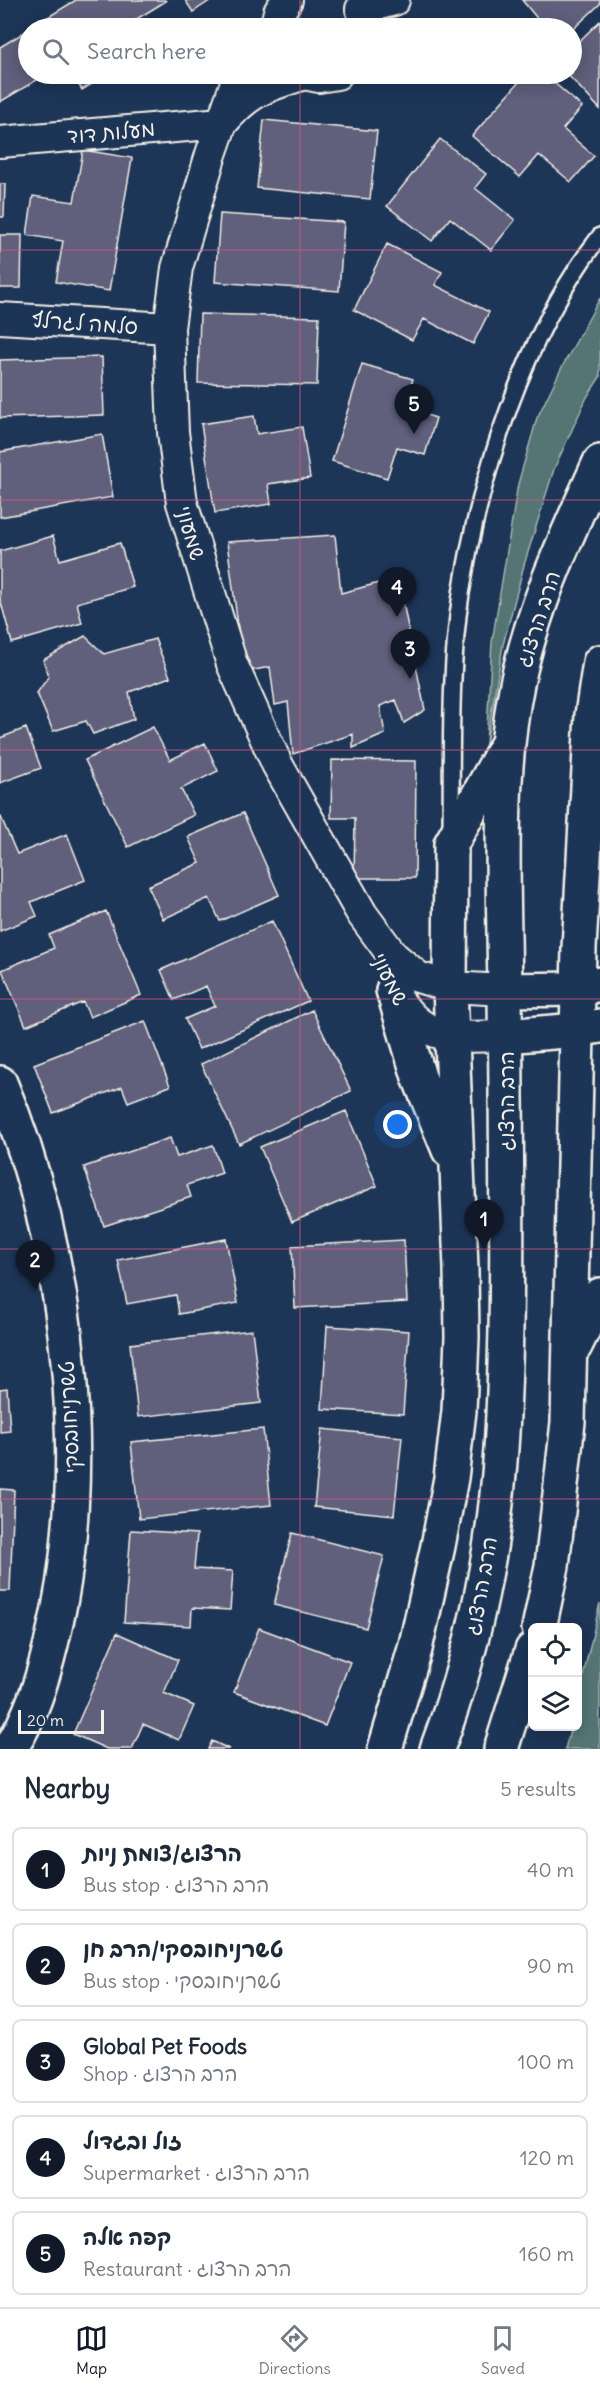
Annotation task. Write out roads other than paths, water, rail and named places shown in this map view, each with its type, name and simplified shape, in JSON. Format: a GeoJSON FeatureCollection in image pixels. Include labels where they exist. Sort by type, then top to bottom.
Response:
{"type":"FeatureCollection","features":[{"type":"Feature","properties":{"kind":"main road","name":"הרב הרצוג"},"geometry":{"type":"LineString","coordinates":[[437,1749],[455,1700],[473,1634],[487,1568],[497,1483],[504,1384],[506,1308],[505,829],[508,742],[518,683],[534,621],[562,545],[600,462]]}},
{"type":"Feature","properties":{"kind":"main road"},"geometry":{"type":"LineString","coordinates":[[539,1623],[552,1566],[561,1502],[568,1422],[589,1028],[584,834],[600,662]]}},
{"type":"Feature","properties":{"kind":"main road"},"geometry":{"type":"LineString","coordinates":[[385,1749],[415,1649],[438,1546],[451,1478],[459,1411],[462,1337],[450,987],[451,844],[508,742]]}},
{"type":"Feature","properties":{"kind":"main road"},"geometry":{"type":"LineString","coordinates":[[584,834],[600,871]]}},
{"type":"Feature","properties":{"kind":"main road"},"geometry":{"type":"LineString","coordinates":[[505,990],[589,987]]}},
{"type":"Feature","properties":{"kind":"main road"},"geometry":{"type":"LineString","coordinates":[[393,990],[426,1098],[456,1165]]}},
{"type":"Feature","properties":{"kind":"main road"},"geometry":{"type":"LineString","coordinates":[[505,1036],[589,1028]]}},
{"type":"Feature","properties":{"kind":"main road","name":"טשרניחובסקי"},"geometry":{"type":"LineString","coordinates":[[0,1083],[30,1168],[51,1251],[65,1338],[72,1440],[70,1534],[58,1616],[41,1684],[22,1730],[10,1749]]}},
{"type":"Feature","properties":{"kind":"main road"},"geometry":{"type":"LineString","coordinates":[[571,1355],[600,1295]]}},
{"type":"Feature","properties":{"kind":"main road"},"geometry":{"type":"LineString","coordinates":[[501,1749],[528,1663]]}},
{"type":"Feature","properties":{"kind":"street"},"geometry":{"type":"LineString","coordinates":[[361,12],[394,0]]}},
{"type":"Feature","properties":{"kind":"street","name":"שמעוני"},"geometry":{"type":"LineString","coordinates":[[236,84],[211,154],[177,268],[169,328],[173,432],[182,503],[232,664],[277,764],[362,914],[384,945],[405,968],[418,977],[450,987],[505,990]]}},
{"type":"Feature","properties":{"kind":"street","name":"שמעוני"},"geometry":{"type":"LineString","coordinates":[[222,123],[239,103],[257,91],[277,84]]}},
{"type":"Feature","properties":{"kind":"street","name":"מעלות דוד"},"geometry":{"type":"LineString","coordinates":[[0,142],[222,123]]}},
{"type":"Feature","properties":{"kind":"street","name":"סלמה לגרלף"},"geometry":{"type":"LineString","coordinates":[[0,318],[169,328]]}},
{"type":"Feature","properties":{"kind":"street","name":"שמעוני"},"geometry":{"type":"LineString","coordinates":[[362,914],[393,990],[411,1018],[435,1033],[452,1037],[505,1036]]}},
{"type":"Feature","properties":{"kind":"lane"},"geometry":{"type":"LineString","coordinates":[[451,844],[456,651],[461,595],[475,523],[491,459],[548,318],[600,236]]}},
{"type":"Feature","properties":{"kind":"place","name":"קפה אלה"},"geometry":{"type":"Point","coordinates":[414,434]}},
{"type":"Feature","properties":{"kind":"place","name":"זול ובגדול"},"geometry":{"type":"Point","coordinates":[397,617]}},
{"type":"Feature","properties":{"kind":"place","name":"Global Pet Foods"},"geometry":{"type":"Point","coordinates":[410,679]}},
{"type":"Feature","properties":{"kind":"place","name":"הרצוג/צומת ניות"},"geometry":{"type":"Point","coordinates":[484,1249]}},
{"type":"Feature","properties":{"kind":"place","name":"טשרניחובסקי/הרב חן"},"geometry":{"type":"Point","coordinates":[35,1290]}}]}
